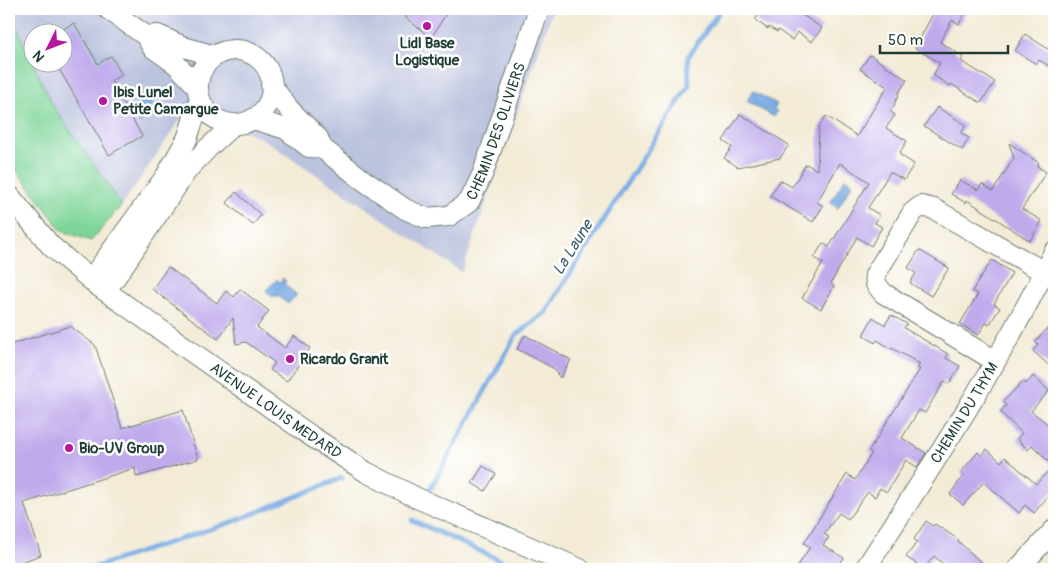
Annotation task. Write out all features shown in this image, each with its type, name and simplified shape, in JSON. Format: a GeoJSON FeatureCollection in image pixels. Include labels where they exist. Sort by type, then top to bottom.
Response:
{"type":"FeatureCollection","features":[{"type":"Feature","properties":{"kind":"street"},"geometry":{"type":"LineString","coordinates":[[108,9],[146,36],[152,47],[176,64],[199,93],[205,109],[213,117],[223,122],[244,123],[261,113],[271,95],[272,85],[267,70],[260,60],[250,53],[238,50],[226,51],[215,56],[206,64],[200,74],[199,93],[187,139],[166,176],[97,271],[98,285],[113,281],[188,169],[234,124]]}},
{"type":"Feature","properties":{"kind":"street","name":"CHEMIN DES OLIVIERS"},"geometry":{"type":"LineString","coordinates":[[272,85],[290,109],[318,138],[322,148],[405,209],[426,218],[449,216],[469,202],[483,173],[539,9]]}},
{"type":"Feature","properties":{"kind":"street"},"geometry":{"type":"LineString","coordinates":[[146,36],[158,35],[184,47],[215,56]]}},
{"type":"Feature","properties":{"kind":"street","name":"CHEMIN DES OLIVIERS"},"geometry":{"type":"LineString","coordinates":[[253,119],[286,129],[309,147],[322,148]]}},
{"type":"Feature","properties":{"kind":"street","name":"AVENUE LOUIS MEDARD"},"geometry":{"type":"LineString","coordinates":[[9,195],[51,246],[98,285],[311,436],[366,472],[417,498],[580,569]]}},
{"type":"Feature","properties":{"kind":"street"},"geometry":{"type":"LineString","coordinates":[[995,361],[883,293],[876,284],[875,275],[913,212],[921,206],[934,208],[1044,272]]}},
{"type":"Feature","properties":{"kind":"street","name":"CHEMIN DU THYM"},"geometry":{"type":"LineString","coordinates":[[866,569],[937,458],[995,361],[1030,300],[1054,252]]}},
{"type":"Feature","properties":{"kind":"street"},"geometry":{"type":"LineString","coordinates":[[1018,569],[1054,530]]}},
{"type":"Feature","properties":{"kind":"shaded area"},"geometry":{"type":"Polygon","coordinates":[[[9,9],[553,9],[462,272],[263,139],[189,107],[122,205],[53,106],[37,72],[72,72],[72,22],[22,22],[22,39],[9,9]]]}},
{"type":"Feature","properties":{"kind":"green space"},"geometry":{"type":"Polygon","coordinates":[[[9,11],[22,39],[22,72],[37,72],[53,106],[122,205],[91,241],[62,231],[9,158],[9,11]]]}},
{"type":"Feature","properties":{"kind":"water"},"geometry":{"type":"Polygon","coordinates":[[[753,91],[777,104],[774,110],[777,111],[774,117],[747,101],[753,91]]]}},
{"type":"Feature","properties":{"kind":"water"},"geometry":{"type":"Polygon","coordinates":[[[148,92],[151,105],[140,124],[133,111],[140,97],[148,92]]]}},
{"type":"Feature","properties":{"kind":"water"},"geometry":{"type":"Polygon","coordinates":[[[845,178],[853,183],[838,208],[830,203],[845,178]]]}},
{"type":"Feature","properties":{"kind":"water"},"geometry":{"type":"Polygon","coordinates":[[[283,278],[286,281],[284,284],[296,294],[288,304],[278,296],[271,296],[266,290],[277,279],[280,282],[283,278]]]}},
{"type":"Feature","properties":{"kind":"building","name":"Lidl Base Logistique"},"geometry":{"type":"Polygon","coordinates":[[[411,9],[449,9],[431,38],[405,17],[411,9]]]}},
{"type":"Feature","properties":{"kind":"building"},"geometry":{"type":"Polygon","coordinates":[[[763,9],[793,9],[822,28],[812,42],[797,32],[792,40],[778,30],[777,32],[769,27],[768,29],[755,20],[763,9]]]}},
{"type":"Feature","properties":{"kind":"building"},"geometry":{"type":"Polygon","coordinates":[[[933,9],[968,9],[959,24],[952,20],[940,42],[963,57],[961,61],[995,82],[981,103],[933,75],[940,63],[915,48],[935,10],[933,9]]]}},
{"type":"Feature","properties":{"kind":"building","name":"Ibis Lunel Petite Camargue"},"geometry":{"type":"Polygon","coordinates":[[[74,23],[98,64],[111,56],[122,75],[111,81],[142,136],[109,155],[61,72],[72,72],[72,24],[74,23]]]}},
{"type":"Feature","properties":{"kind":"building"},"geometry":{"type":"Polygon","coordinates":[[[1025,34],[1054,53],[1054,69],[1039,60],[1036,64],[1015,51],[1025,34]]]}},
{"type":"Feature","properties":{"kind":"building"},"geometry":{"type":"Polygon","coordinates":[[[870,55],[907,80],[890,111],[895,115],[886,128],[907,141],[899,154],[914,164],[904,180],[890,172],[868,208],[880,215],[875,223],[882,227],[871,246],[857,237],[831,283],[834,286],[821,309],[802,298],[823,263],[814,258],[823,243],[829,247],[869,182],[840,163],[817,202],[823,206],[813,222],[770,196],[780,180],[792,187],[806,164],[817,170],[819,127],[826,116],[857,136],[887,87],[860,69],[870,55]]]}},
{"type":"Feature","properties":{"kind":"building"},"geometry":{"type":"Polygon","coordinates":[[[937,107],[966,125],[961,133],[969,138],[962,150],[924,126],[937,107]]]}},
{"type":"Feature","properties":{"kind":"building"},"geometry":{"type":"Polygon","coordinates":[[[740,114],[789,145],[780,158],[738,167],[724,158],[732,147],[723,141],[740,114]]]}},
{"type":"Feature","properties":{"kind":"building"},"geometry":{"type":"Polygon","coordinates":[[[1009,143],[1039,163],[1037,166],[1046,172],[1022,209],[1042,221],[1030,241],[967,200],[966,203],[951,194],[960,180],[978,190],[982,184],[993,191],[1014,158],[1009,143]]]}},
{"type":"Feature","properties":{"kind":"building"},"geometry":{"type":"Polygon","coordinates":[[[236,192],[261,215],[253,225],[227,203],[236,192]]]}},
{"type":"Feature","properties":{"kind":"building"},"geometry":{"type":"Polygon","coordinates":[[[919,250],[949,268],[931,296],[910,283],[916,273],[908,268],[919,250]]]}},
{"type":"Feature","properties":{"kind":"building"},"geometry":{"type":"Polygon","coordinates":[[[992,260],[1012,273],[994,304],[1000,308],[989,325],[986,323],[978,335],[960,324],[978,294],[972,291],[992,260]]]}},
{"type":"Feature","properties":{"kind":"building"},"geometry":{"type":"Polygon","coordinates":[[[168,267],[217,303],[226,291],[234,297],[240,289],[269,311],[257,327],[285,348],[294,336],[310,348],[287,381],[270,370],[275,363],[246,342],[236,344],[233,318],[218,339],[152,289],[168,267]]]}},
{"type":"Feature","properties":{"kind":"building"},"geometry":{"type":"Polygon","coordinates":[[[891,315],[907,324],[904,328],[948,354],[946,358],[960,366],[949,384],[944,381],[925,413],[919,410],[902,438],[926,453],[917,467],[906,460],[887,492],[880,488],[875,497],[868,492],[848,519],[839,513],[824,534],[829,537],[823,545],[844,558],[836,569],[796,569],[810,547],[804,543],[847,474],[855,480],[872,453],[869,451],[920,369],[917,368],[920,364],[877,340],[875,343],[863,335],[873,317],[885,325],[891,315]]]}},
{"type":"Feature","properties":{"kind":"building"},"geometry":{"type":"Polygon","coordinates":[[[1054,321],[1054,370],[1033,351],[1038,345],[1035,342],[1054,321]]]}},
{"type":"Feature","properties":{"kind":"building","name":"Bio-UV Group"},"geometry":{"type":"Polygon","coordinates":[[[70,326],[95,345],[122,428],[183,410],[198,459],[136,477],[135,468],[24,503],[41,555],[9,566],[9,345],[70,326]]]}},
{"type":"Feature","properties":{"kind":"building"},"geometry":{"type":"Polygon","coordinates":[[[525,335],[571,360],[560,378],[553,368],[517,349],[525,335]]]}},
{"type":"Feature","properties":{"kind":"building"},"geometry":{"type":"Polygon","coordinates":[[[1033,376],[1049,391],[1031,411],[1054,429],[1054,489],[1034,513],[1025,505],[1019,513],[984,482],[963,505],[950,494],[964,475],[961,472],[978,452],[982,456],[987,449],[1001,462],[1005,457],[1036,484],[1053,466],[1032,445],[1028,450],[1017,439],[1022,433],[1000,412],[1006,405],[1003,402],[1023,381],[1026,384],[1033,376]]]}},
{"type":"Feature","properties":{"kind":"building"},"geometry":{"type":"Polygon","coordinates":[[[483,466],[496,474],[485,491],[472,483],[483,466]]]}},
{"type":"Feature","properties":{"kind":"building"},"geometry":{"type":"Polygon","coordinates":[[[926,521],[933,526],[935,524],[959,540],[988,569],[949,569],[934,556],[924,569],[906,557],[917,542],[914,539],[926,521]]]}},
{"type":"Feature","properties":{"kind":"waterway","name":"La Laune"},"geometry":{"type":"LineString","coordinates":[[429,491],[516,335],[545,313],[689,85],[688,57],[721,9]]}},
{"type":"Feature","properties":{"kind":"waterway"},"geometry":{"type":"LineString","coordinates":[[89,569],[235,521],[342,478]]}},
{"type":"Feature","properties":{"kind":"waterway","name":"La Laune"},"geometry":{"type":"LineString","coordinates":[[412,520],[519,569]]}},
{"type":"Feature","properties":{"kind":"place","name":"Lidl Base Logistique"},"geometry":{"type":"Point","coordinates":[427,26]}},
{"type":"Feature","properties":{"kind":"place","name":"Ibis Lunel Petite Camargue"},"geometry":{"type":"Point","coordinates":[103,101]}},
{"type":"Feature","properties":{"kind":"place","name":"Ricardo Granit"},"geometry":{"type":"Point","coordinates":[290,359]}},
{"type":"Feature","properties":{"kind":"place","name":"Bio-UV Group"},"geometry":{"type":"Point","coordinates":[69,448]}}]}
